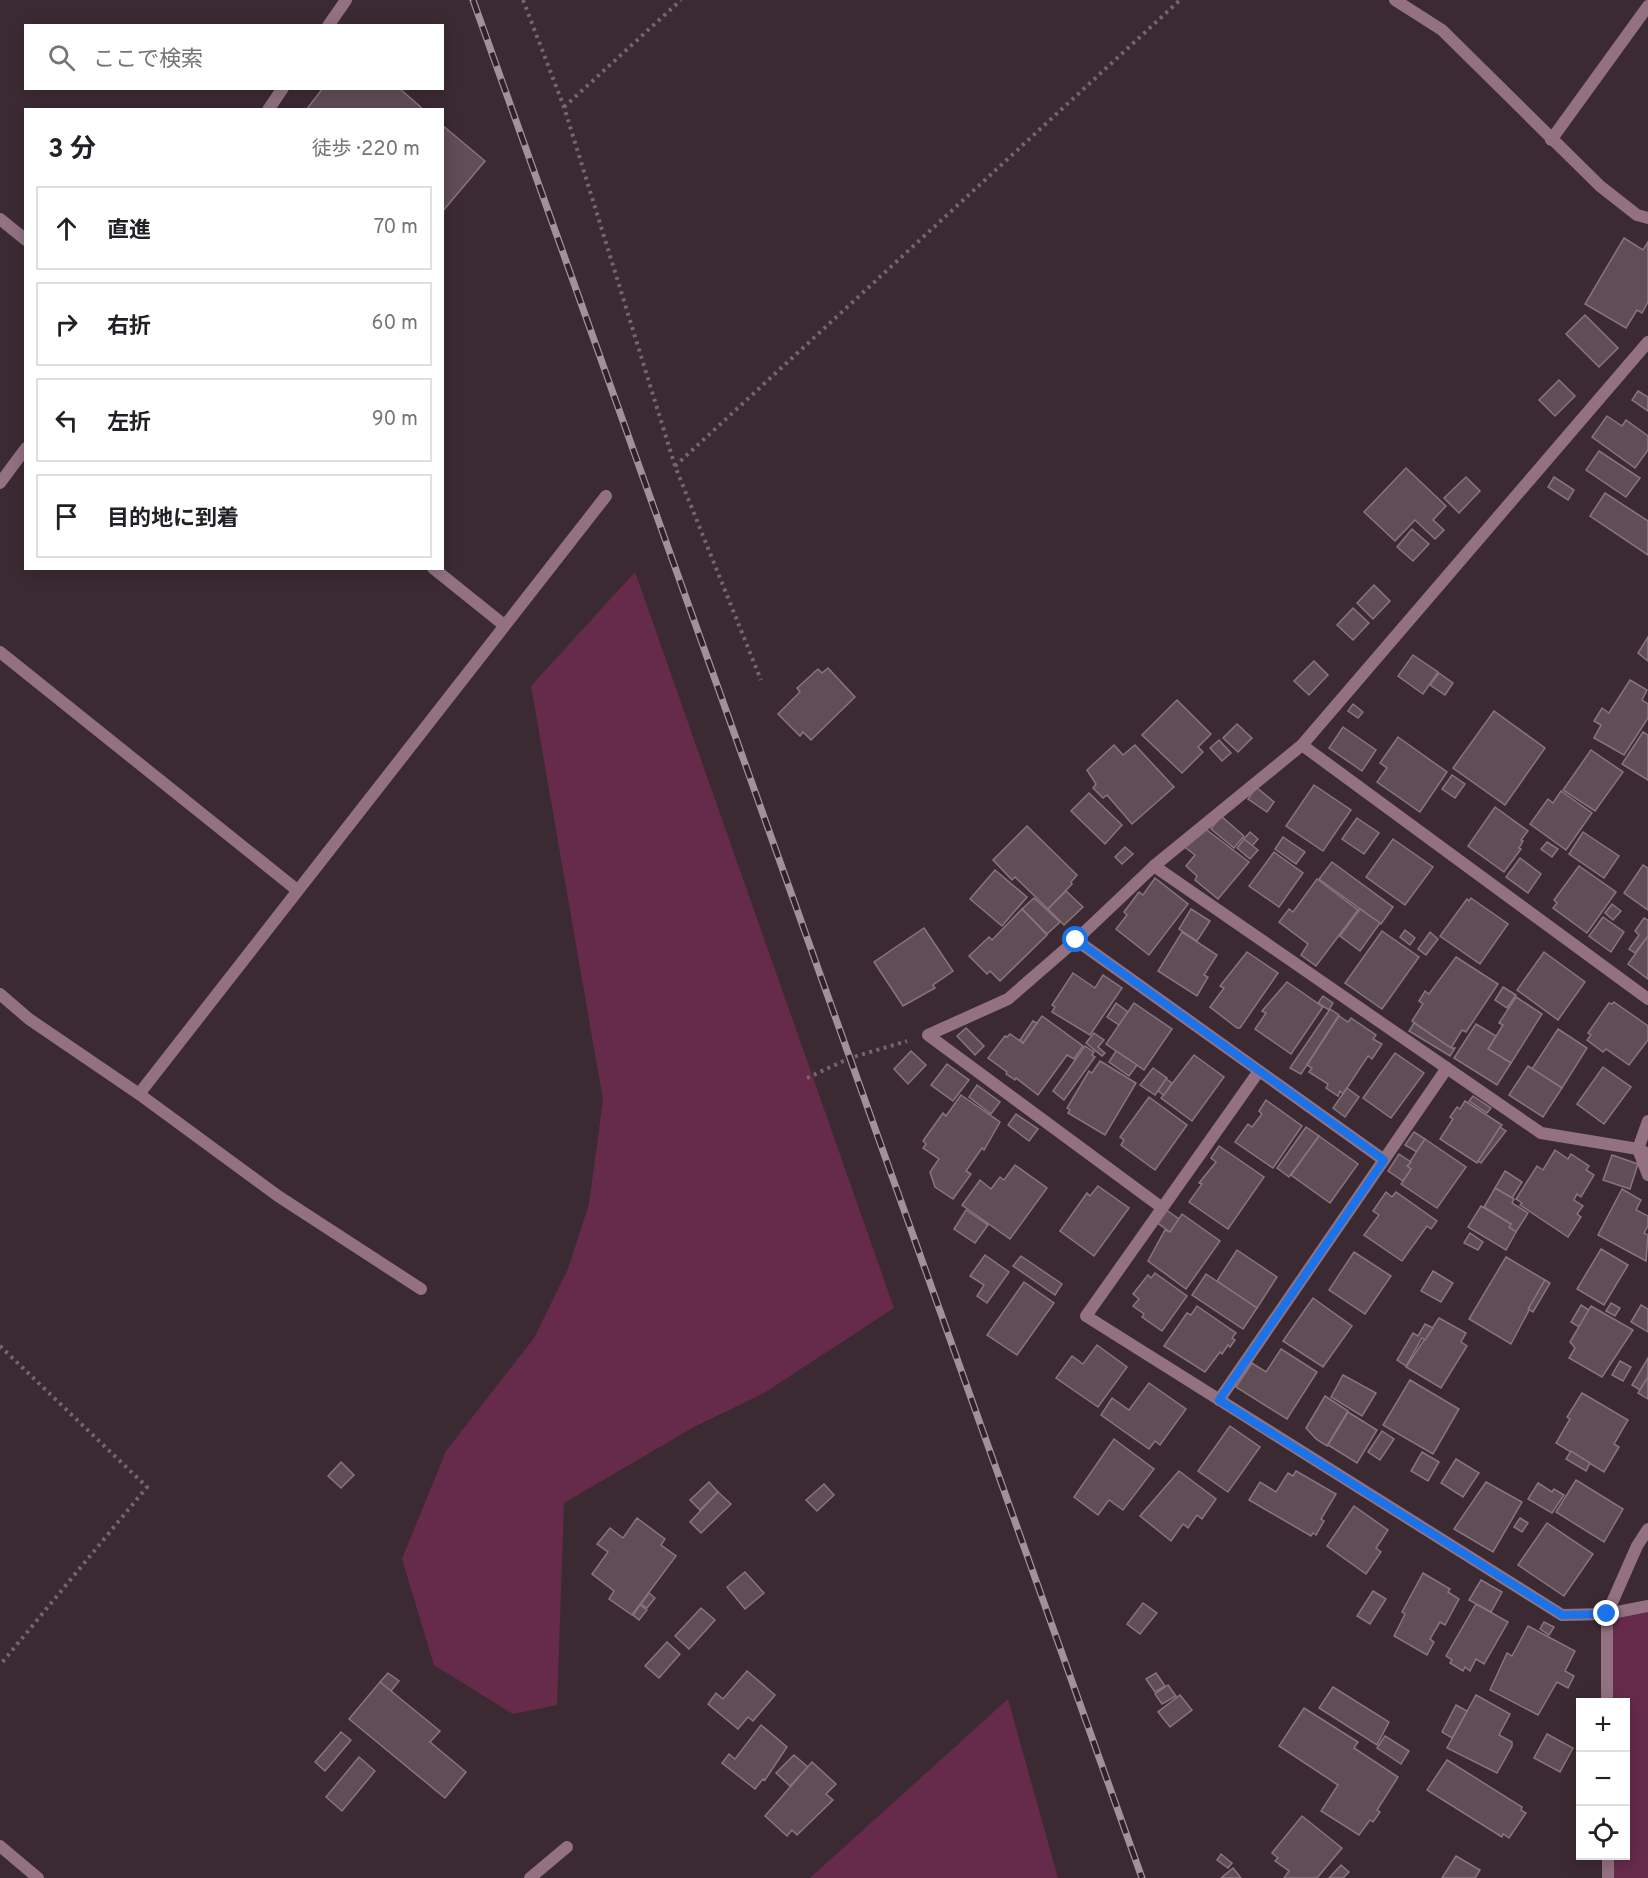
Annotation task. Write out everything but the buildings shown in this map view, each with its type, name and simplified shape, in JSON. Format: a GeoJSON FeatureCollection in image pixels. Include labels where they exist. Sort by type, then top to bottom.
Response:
{"type":"FeatureCollection","features":[{"type":"Feature","properties":{"kind":"street"},"geometry":{"type":"LineString","coordinates":[[329,24],[346,0]]}},
{"type":"Feature","properties":{"kind":"street"},"geometry":{"type":"LineString","coordinates":[[1395,0],[1442,30],[1600,186],[1637,215],[1648,218]]}},
{"type":"Feature","properties":{"kind":"street"},"geometry":{"type":"LineString","coordinates":[[1551,140],[1648,6]]}},
{"type":"Feature","properties":{"kind":"street"},"geometry":{"type":"LineString","coordinates":[[269,108],[282,90]]}},
{"type":"Feature","properties":{"kind":"street"},"geometry":{"type":"LineString","coordinates":[[0,219],[24,238]]}},
{"type":"Feature","properties":{"kind":"street"},"geometry":{"type":"LineString","coordinates":[[1161,1207],[928,1035],[1008,999],[1076,940],[1154,866],[1302,745],[1648,342]]}},
{"type":"Feature","properties":{"kind":"street"},"geometry":{"type":"LineString","coordinates":[[0,483],[24,451]]}},
{"type":"Feature","properties":{"kind":"street"},"geometry":{"type":"LineString","coordinates":[[139,1094],[606,496]]}},
{"type":"Feature","properties":{"kind":"street"},"geometry":{"type":"LineString","coordinates":[[435,570],[504,626]]}},
{"type":"Feature","properties":{"kind":"street"},"geometry":{"type":"LineString","coordinates":[[0,652],[297,890]]}},
{"type":"Feature","properties":{"kind":"street"},"geometry":{"type":"LineString","coordinates":[[1302,745],[1648,999]]}},
{"type":"Feature","properties":{"kind":"street"},"geometry":{"type":"LineString","coordinates":[[1154,866],[1541,1133],[1643,1151]]}},
{"type":"Feature","properties":{"kind":"street"},"geometry":{"type":"LineString","coordinates":[[1076,940],[1384,1160]]}},
{"type":"Feature","properties":{"kind":"street"},"geometry":{"type":"LineString","coordinates":[[0,994],[29,1019],[139,1094],[278,1196],[421,1288]]}},
{"type":"Feature","properties":{"kind":"street"},"geometry":{"type":"LineString","coordinates":[[1219,1400],[1447,1068]]}},
{"type":"Feature","properties":{"kind":"street"},"geometry":{"type":"LineString","coordinates":[[1260,1071],[1161,1207],[1086,1316],[1562,1615],[1607,1614],[1648,1606]]}},
{"type":"Feature","properties":{"kind":"street"},"geometry":{"type":"LineString","coordinates":[[1648,1121],[1643,1151],[1648,1175]]}},
{"type":"Feature","properties":{"kind":"street"},"geometry":{"type":"LineString","coordinates":[[1607,1698],[1607,1614],[1637,1546],[1648,1529]]}},
{"type":"Feature","properties":{"kind":"street"},"geometry":{"type":"LineString","coordinates":[[0,1846],[38,1878]]}},
{"type":"Feature","properties":{"kind":"street"},"geometry":{"type":"LineString","coordinates":[[530,1878],[567,1847]]}},
{"type":"Feature","properties":{"kind":"street"},"geometry":{"type":"LineString","coordinates":[[1608,1860],[1608,1878]]}},
{"type":"Feature","properties":{"kind":"path"},"geometry":{"type":"LineString","coordinates":[[523,0],[564,107],[675,466],[761,680]]}},
{"type":"Feature","properties":{"kind":"path"},"geometry":{"type":"LineString","coordinates":[[564,107],[681,0]]}},
{"type":"Feature","properties":{"kind":"path"},"geometry":{"type":"LineString","coordinates":[[675,466],[1180,0]]}},
{"type":"Feature","properties":{"kind":"path"},"geometry":{"type":"LineString","coordinates":[[807,1078],[849,1058],[928,1035]]}},
{"type":"Feature","properties":{"kind":"path"},"geometry":{"type":"LineString","coordinates":[[0,1346],[147,1487],[0,1665]]}},
{"type":"Feature","properties":{"kind":"shaded area"},"geometry":{"type":"Polygon","coordinates":[[[635,572],[894,1308],[764,1393],[694,1427],[564,1503],[557,1705],[513,1714],[434,1665],[402,1559],[446,1451],[534,1338],[568,1269],[589,1204],[603,1100],[531,686],[635,572]]]}},
{"type":"Feature","properties":{"kind":"shaded area"},"geometry":{"type":"Polygon","coordinates":[[[1648,1606],[1648,1878],[1608,1878],[1608,1860],[1630,1860],[1630,1698],[1607,1698],[1607,1614],[1648,1606]]]}},
{"type":"Feature","properties":{"kind":"shaded area"},"geometry":{"type":"Polygon","coordinates":[[[1008,1699],[1058,1878],[810,1878],[1008,1699]]]}},
{"type":"Feature","properties":{"kind":"railway"},"geometry":{"type":"LineString","coordinates":[[473,0],[1142,1878]]}},
{"type":"Feature","properties":{"kind":"route"},"geometry":{"type":"LineString","coordinates":[[1076,940],[1384,1160],[1219,1400],[1562,1615],[1607,1614]]}}]}
